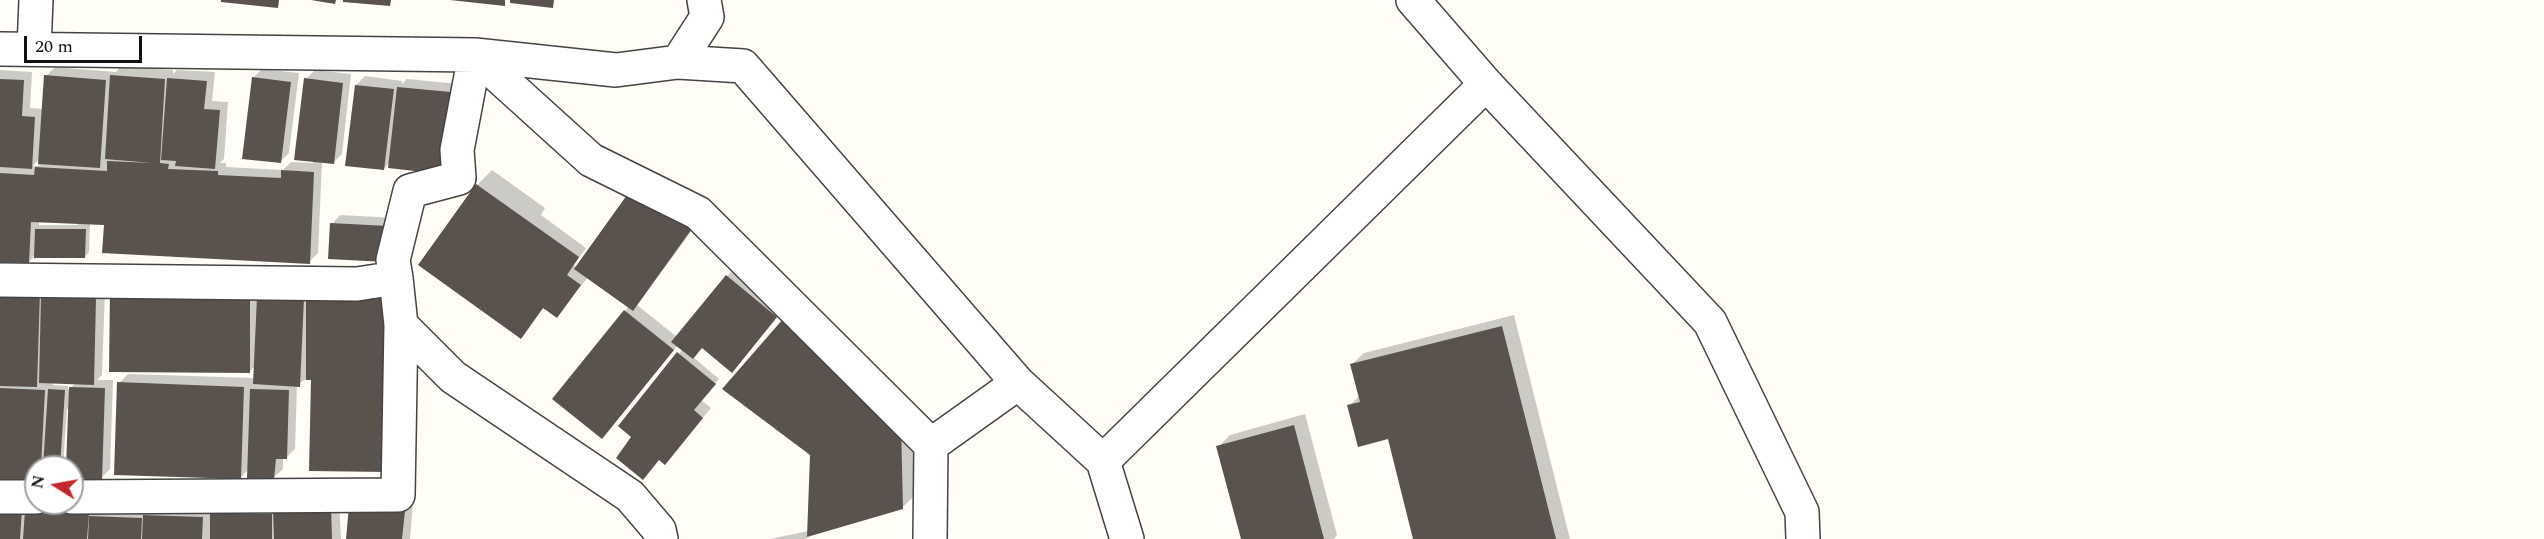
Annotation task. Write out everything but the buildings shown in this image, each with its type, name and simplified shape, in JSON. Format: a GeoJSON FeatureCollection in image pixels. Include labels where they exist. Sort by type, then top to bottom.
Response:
{"type":"FeatureCollection","features":[{"type":"Feature","properties":{"kind":"street"},"geometry":{"type":"LineString","coordinates":[[34,49],[36,0]]}},
{"type":"Feature","properties":{"kind":"street"},"geometry":{"type":"LineString","coordinates":[[678,62],[707,17],[704,0]]}},
{"type":"Feature","properties":{"kind":"street"},"geometry":{"type":"LineString","coordinates":[[1413,0],[1486,84],[1710,322],[1802,512],[1803,539]]}},
{"type":"Feature","properties":{"kind":"street"},"geometry":{"type":"LineString","coordinates":[[0,49],[475,55],[616,70],[678,62],[743,66],[1018,383],[1103,461],[1127,539]]}},
{"type":"Feature","properties":{"kind":"street"},"geometry":{"type":"LineString","coordinates":[[84,497],[398,495],[401,325],[393,260],[410,191],[459,178],[457,150],[475,55]]}},
{"type":"Feature","properties":{"kind":"street"},"geometry":{"type":"LineString","coordinates":[[475,55],[591,160],[698,213],[931,445],[930,539]]}},
{"type":"Feature","properties":{"kind":"street"},"geometry":{"type":"LineString","coordinates":[[1103,461],[1486,84]]}},
{"type":"Feature","properties":{"kind":"street"},"geometry":{"type":"LineString","coordinates":[[0,280],[357,284],[396,278]]}},
{"type":"Feature","properties":{"kind":"street"},"geometry":{"type":"LineString","coordinates":[[401,325],[453,377],[630,496],[659,530],[661,539]]}},
{"type":"Feature","properties":{"kind":"street"},"geometry":{"type":"LineString","coordinates":[[931,445],[1018,383]]}},
{"type":"Feature","properties":{"kind":"street"},"geometry":{"type":"LineString","coordinates":[[0,497],[24,497]]}}]}
